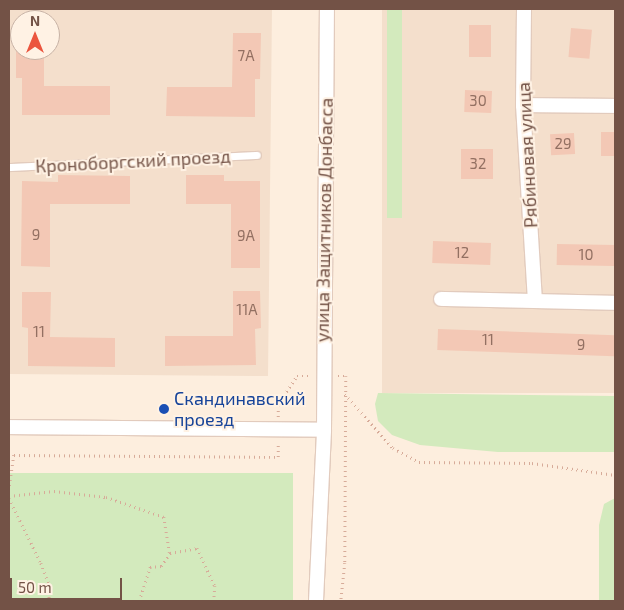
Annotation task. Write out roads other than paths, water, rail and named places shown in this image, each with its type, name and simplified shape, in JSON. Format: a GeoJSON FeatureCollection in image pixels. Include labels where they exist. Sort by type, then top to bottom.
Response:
{"type":"FeatureCollection","features":[{"type":"Feature","properties":{"kind":"street","name":"улица Защитников Донбасса"},"geometry":{"type":"LineString","coordinates":[[316,601],[324,430],[322,376],[327,9]]}},
{"type":"Feature","properties":{"kind":"street","name":"Рябиновая улица"},"geometry":{"type":"LineString","coordinates":[[524,9],[523,105],[535,301]]}},
{"type":"Feature","properties":{"kind":"street"},"geometry":{"type":"LineString","coordinates":[[523,105],[615,106]]}},
{"type":"Feature","properties":{"kind":"street"},"geometry":{"type":"LineString","coordinates":[[441,299],[615,303]]}},
{"type":"Feature","properties":{"kind":"street"},"geometry":{"type":"LineString","coordinates":[[9,427],[324,430]]}},
{"type":"Feature","properties":{"kind":"lane","name":"Кроноборгский проезд"},"geometry":{"type":"LineString","coordinates":[[9,167],[257,155]]}},
{"type":"Feature","properties":{"kind":"place","name":"Скандинавский проезд"},"geometry":{"type":"Point","coordinates":[164,409]}}]}
